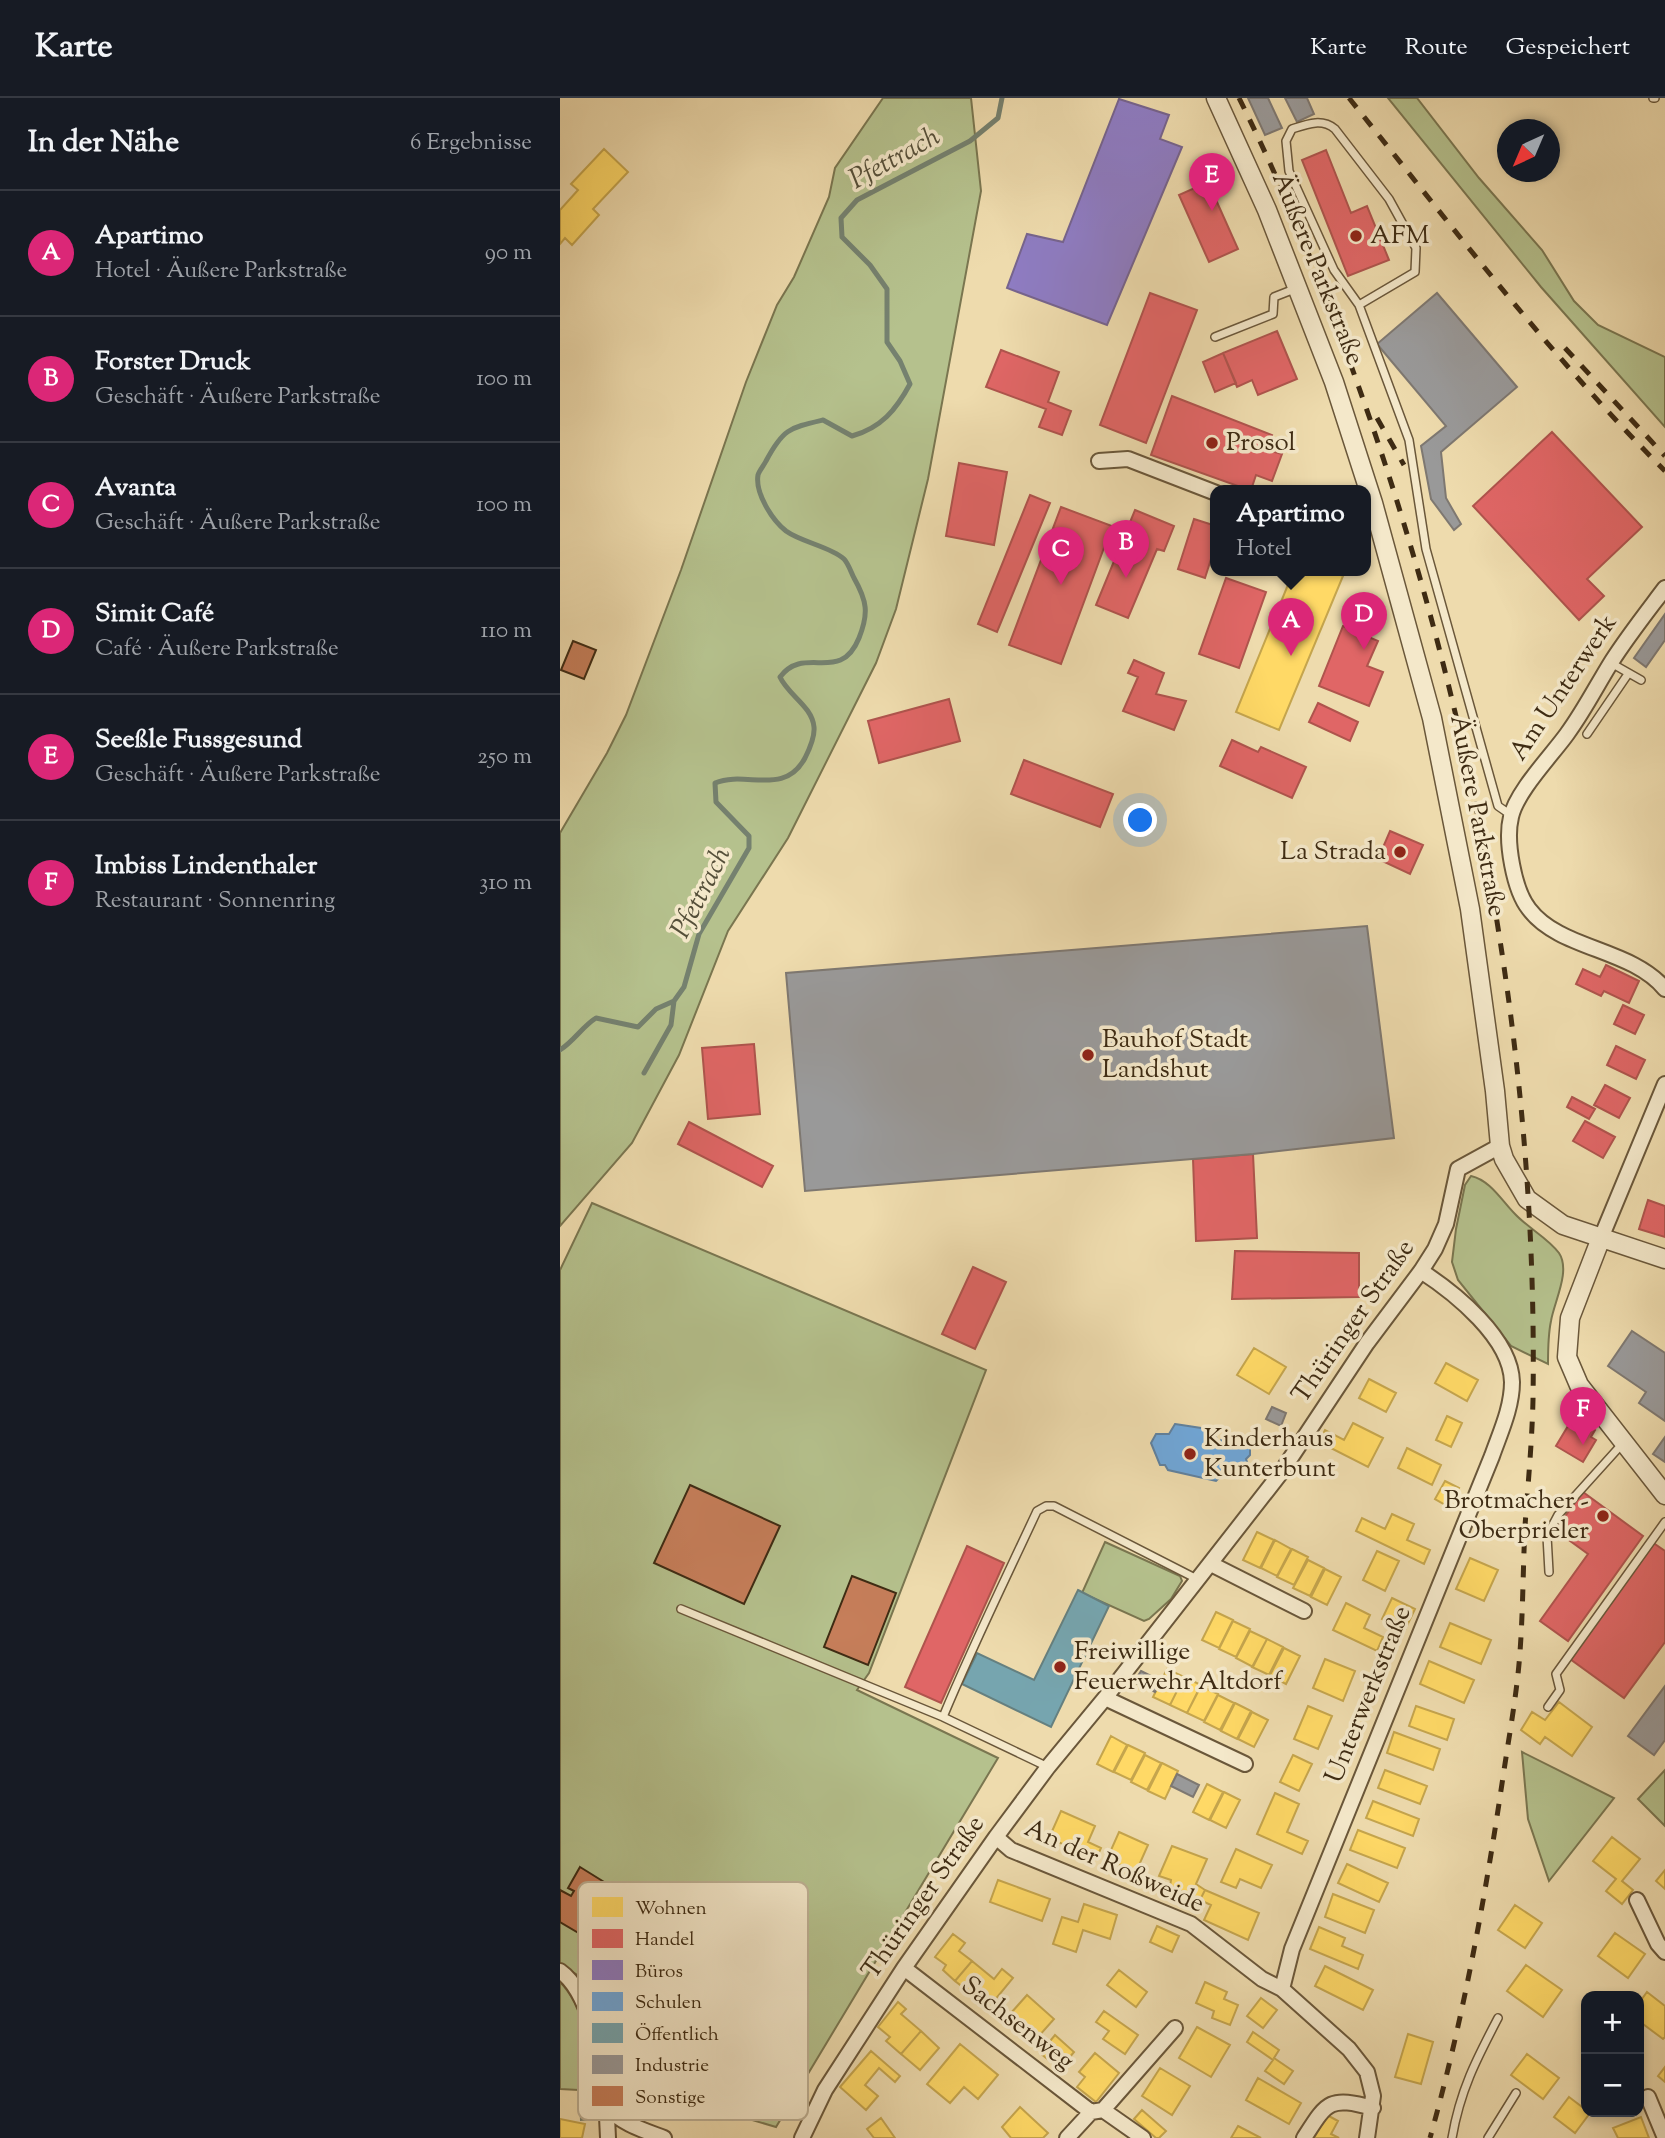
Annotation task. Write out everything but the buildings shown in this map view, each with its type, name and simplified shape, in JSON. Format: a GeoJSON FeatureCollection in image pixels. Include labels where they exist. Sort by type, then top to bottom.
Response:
{"type":"FeatureCollection","features":[{"type":"Feature","properties":{"kind":"street","name":"Äußere Parkstraße"},"geometry":{"type":"LineString","coordinates":[[1216,98],[1267,210],[1334,382],[1364,485]]}},
{"type":"Feature","properties":{"kind":"street"},"geometry":{"type":"LineString","coordinates":[[1100,461],[1128,460],[1210,491]]}},
{"type":"Feature","properties":{"kind":"street","name":"Äußere Parkstraße"},"geometry":{"type":"LineString","coordinates":[[1371,511],[1432,718],[1442,761],[1470,909],[1500,1146],[1514,1179],[1527,1199],[1563,1225],[1665,1259]]}},
{"type":"Feature","properties":{"kind":"street","name":"Am Unterwerk"},"geometry":{"type":"LineString","coordinates":[[1665,588],[1611,663],[1568,732],[1530,781],[1511,816],[1512,862],[1519,890],[1529,909],[1559,932],[1639,966],[1654,976],[1665,989]]}},
{"type":"Feature","properties":{"kind":"street"},"geometry":{"type":"LineString","coordinates":[[1665,1084],[1570,1318],[1567,1357],[1579,1385],[1665,1495]]}},
{"type":"Feature","properties":{"kind":"street","name":"Thüringer Straße"},"geometry":{"type":"LineString","coordinates":[[802,2138],[825,2090],[904,1968],[996,1837],[1048,1767],[1280,1474],[1367,1343],[1421,1271],[1446,1224],[1458,1169],[1500,1146]]}},
{"type":"Feature","properties":{"kind":"street","name":"Unterwerkstraße"},"geometry":{"type":"LineString","coordinates":[[1282,1989],[1293,1949],[1492,1456],[1509,1406],[1511,1374],[1502,1349],[1489,1330],[1445,1287],[1421,1271]]}},
{"type":"Feature","properties":{"kind":"street"},"geometry":{"type":"LineString","coordinates":[[1211,1564],[1304,1611]]}},
{"type":"Feature","properties":{"kind":"street"},"geometry":{"type":"LineString","coordinates":[[1105,1698],[1245,1764]]}},
{"type":"Feature","properties":{"kind":"street","name":"An der Roßweide"},"geometry":{"type":"LineString","coordinates":[[996,1837],[1010,1850],[1191,1924],[1262,1979],[1282,1989]]}},
{"type":"Feature","properties":{"kind":"street"},"geometry":{"type":"LineString","coordinates":[[1637,1900],[1658,1944],[1665,1952]]}},
{"type":"Feature","properties":{"kind":"street","name":"Sachsenweg"},"geometry":{"type":"LineString","coordinates":[[904,1968],[1097,2111],[1143,2138]]}},
{"type":"Feature","properties":{"kind":"street"},"geometry":{"type":"LineString","coordinates":[[560,1971],[578,1992]]}},
{"type":"Feature","properties":{"kind":"street"},"geometry":{"type":"LineString","coordinates":[[1282,1989],[1349,2049],[1367,2072],[1373,2096],[1367,2138]]}},
{"type":"Feature","properties":{"kind":"street"},"geometry":{"type":"LineString","coordinates":[[1067,2138],[1097,2111],[1175,2028]]}},
{"type":"Feature","properties":{"kind":"street"},"geometry":{"type":"LineString","coordinates":[[1648,2097],[1665,2138]]}},
{"type":"Feature","properties":{"kind":"street"},"geometry":{"type":"LineString","coordinates":[[1304,2138],[1323,2108],[1346,2101],[1373,2108]]}},
{"type":"Feature","properties":{"kind":"street"},"geometry":{"type":"LineString","coordinates":[[607,2120],[608,2138]]}},
{"type":"Feature","properties":{"kind":"street"},"geometry":{"type":"LineString","coordinates":[[621,2120],[664,2138]]}},
{"type":"Feature","properties":{"kind":"lane"},"geometry":{"type":"LineString","coordinates":[[1359,304],[1415,272],[1416,248],[1389,199],[1335,129],[1327,122],[1308,123],[1292,129],[1286,141],[1289,171],[1334,270],[1359,304],[1409,440],[1426,549],[1498,806],[1511,816]]}},
{"type":"Feature","properties":{"kind":"lane"},"geometry":{"type":"LineString","coordinates":[[1215,337],[1273,314],[1275,297],[1297,288]]}},
{"type":"Feature","properties":{"kind":"lane"},"geometry":{"type":"LineString","coordinates":[[1611,663],[1641,680]]}},
{"type":"Feature","properties":{"kind":"lane"},"geometry":{"type":"LineString","coordinates":[[1587,734],[1628,674]]}},
{"type":"Feature","properties":{"kind":"lane"},"geometry":{"type":"LineString","coordinates":[[1549,1572],[1548,1536],[1558,1514],[1623,1443]]}},
{"type":"Feature","properties":{"kind":"lane"},"geometry":{"type":"LineString","coordinates":[[943,1717],[967,1658],[1037,1511],[1046,1506],[1055,1506],[1198,1580]]}},
{"type":"Feature","properties":{"kind":"lane"},"geometry":{"type":"LineString","coordinates":[[1548,1707],[1560,1690],[1556,1674],[1665,1522]]}},
{"type":"Feature","properties":{"kind":"lane"},"geometry":{"type":"LineString","coordinates":[[681,1609],[943,1717],[1048,1767]]}},
{"type":"Feature","properties":{"kind":"lane"},"geometry":{"type":"LineString","coordinates":[[1452,2138],[1458,2105],[1473,2066],[1498,2018]]}},
{"type":"Feature","properties":{"kind":"lane"},"geometry":{"type":"LineString","coordinates":[[1488,2138],[1516,2093]]}},
{"type":"Feature","properties":{"kind":"green space"},"geometry":{"type":"Polygon","coordinates":[[[883,98],[971,98],[981,191],[928,479],[896,609],[876,663],[788,838],[728,931],[679,1055],[632,1143],[560,1226],[560,833],[626,715],[681,570],[746,382],[777,305],[794,277],[829,197],[835,168],[883,98]]]}},
{"type":"Feature","properties":{"kind":"green space"},"geometry":{"type":"Polygon","coordinates":[[[1388,98],[1417,98],[1479,178],[1542,250],[1574,301],[1598,325],[1665,357],[1665,427],[1541,287],[1388,98]]]}},
{"type":"Feature","properties":{"kind":"green space"},"geometry":{"type":"Polygon","coordinates":[[[1471,1176],[1490,1186],[1520,1219],[1559,1253],[1562,1260],[1563,1277],[1549,1332],[1548,1364],[1511,1346],[1458,1280],[1452,1262],[1456,1229],[1465,1185],[1471,1176]]]}},
{"type":"Feature","properties":{"kind":"green space"},"geometry":{"type":"Polygon","coordinates":[[[592,1203],[986,1370],[869,1673],[857,1690],[998,1758],[808,2074],[808,1882],[578,1882],[578,1975],[560,1964],[560,1270],[592,1203]]]}},
{"type":"Feature","properties":{"kind":"green space"},"geometry":{"type":"Polygon","coordinates":[[[1105,1542],[1180,1576],[1182,1581],[1171,1599],[1149,1619],[1144,1621],[1082,1593],[1105,1542]]]}},
{"type":"Feature","properties":{"kind":"green space"},"geometry":{"type":"Polygon","coordinates":[[[1522,1752],[1614,1798],[1549,1881],[1528,1819],[1522,1752]]]}},
{"type":"Feature","properties":{"kind":"green space"},"geometry":{"type":"Polygon","coordinates":[[[1665,1770],[1665,1826],[1638,1799],[1665,1770]]]}},
{"type":"Feature","properties":{"kind":"green space"},"geometry":{"type":"Polygon","coordinates":[[[560,1982],[578,2008],[578,2090],[560,2089],[560,1982]]]}},
{"type":"Feature","properties":{"kind":"green space"},"geometry":{"type":"Polygon","coordinates":[[[752,2120],[780,2120],[776,2127],[752,2120]]]}},
{"type":"Feature","properties":{"kind":"waterway","name":"Pfettrach"},"geometry":{"type":"LineString","coordinates":[[560,1050],[596,1018],[638,1027],[656,1009],[674,1001],[684,987],[699,934],[749,848],[749,836],[716,802],[715,783],[786,777],[796,770],[807,755],[814,735],[812,720],[780,677],[800,664],[832,662],[851,652],[859,638],[865,607],[862,594],[844,559],[832,551],[792,535],[775,520],[762,498],[758,475],[777,442],[795,428],[823,420],[852,436],[862,433],[887,417],[905,393],[910,384],[900,361],[887,342],[887,289],[870,265],[842,237],[841,218],[857,200],[970,141],[998,118],[1002,98]]}},
{"type":"Feature","properties":{"kind":"waterway","name":"Pfettrach"},"geometry":{"type":"LineString","coordinates":[[644,1073],[671,1025],[674,1001]]}},
{"type":"Feature","properties":{"kind":"railway"},"geometry":{"type":"LineString","coordinates":[[1239,98],[1293,217],[1356,378],[1408,538],[1442,658],[1494,903],[1512,1026],[1525,1151],[1532,1275],[1533,1400],[1519,1668],[1481,1914],[1453,2049],[1430,2138]]}},
{"type":"Feature","properties":{"kind":"railway"},"geometry":{"type":"LineString","coordinates":[[1349,98],[1541,336],[1665,471]]}},
{"type":"Feature","properties":{"kind":"railway"},"geometry":{"type":"LineString","coordinates":[[1565,348],[1665,456]]}},
{"type":"Feature","properties":{"kind":"railway"},"geometry":{"type":"LineString","coordinates":[[1377,418],[1404,465]]}},
{"type":"Feature","properties":{"kind":"place","name":"Seeßle Fussgesund"},"geometry":{"type":"Point","coordinates":[1212,211]}},
{"type":"Feature","properties":{"kind":"place","name":"AFM"},"geometry":{"type":"Point","coordinates":[1356,236]}},
{"type":"Feature","properties":{"kind":"place","name":"Prosol"},"geometry":{"type":"Point","coordinates":[1212,443]}},
{"type":"Feature","properties":{"kind":"place","name":"Forster Druck"},"geometry":{"type":"Point","coordinates":[1126,578]}},
{"type":"Feature","properties":{"kind":"place","name":"Avanta"},"geometry":{"type":"Point","coordinates":[1061,585]}},
{"type":"Feature","properties":{"kind":"place","name":"Simit Café"},"geometry":{"type":"Point","coordinates":[1364,650]}},
{"type":"Feature","properties":{"kind":"place","name":"Apartimo"},"geometry":{"type":"Point","coordinates":[1291,656]}},
{"type":"Feature","properties":{"kind":"place","name":"La Strada"},"geometry":{"type":"Point","coordinates":[1400,852]}},
{"type":"Feature","properties":{"kind":"place","name":"Bauhof Stadt Landshut"},"geometry":{"type":"Point","coordinates":[1088,1055]}},
{"type":"Feature","properties":{"kind":"place","name":"Imbiss Lindenthaler"},"geometry":{"type":"Point","coordinates":[1583,1445]}},
{"type":"Feature","properties":{"kind":"place","name":"Kinderhaus Kunterbunt"},"geometry":{"type":"Point","coordinates":[1190,1454]}},
{"type":"Feature","properties":{"kind":"place","name":"Brotmacher - Oberprieler"},"geometry":{"type":"Point","coordinates":[1603,1516]}},
{"type":"Feature","properties":{"kind":"place","name":"Freiwillige Feuerwehr Altdorf"},"geometry":{"type":"Point","coordinates":[1060,1667]}}]}
